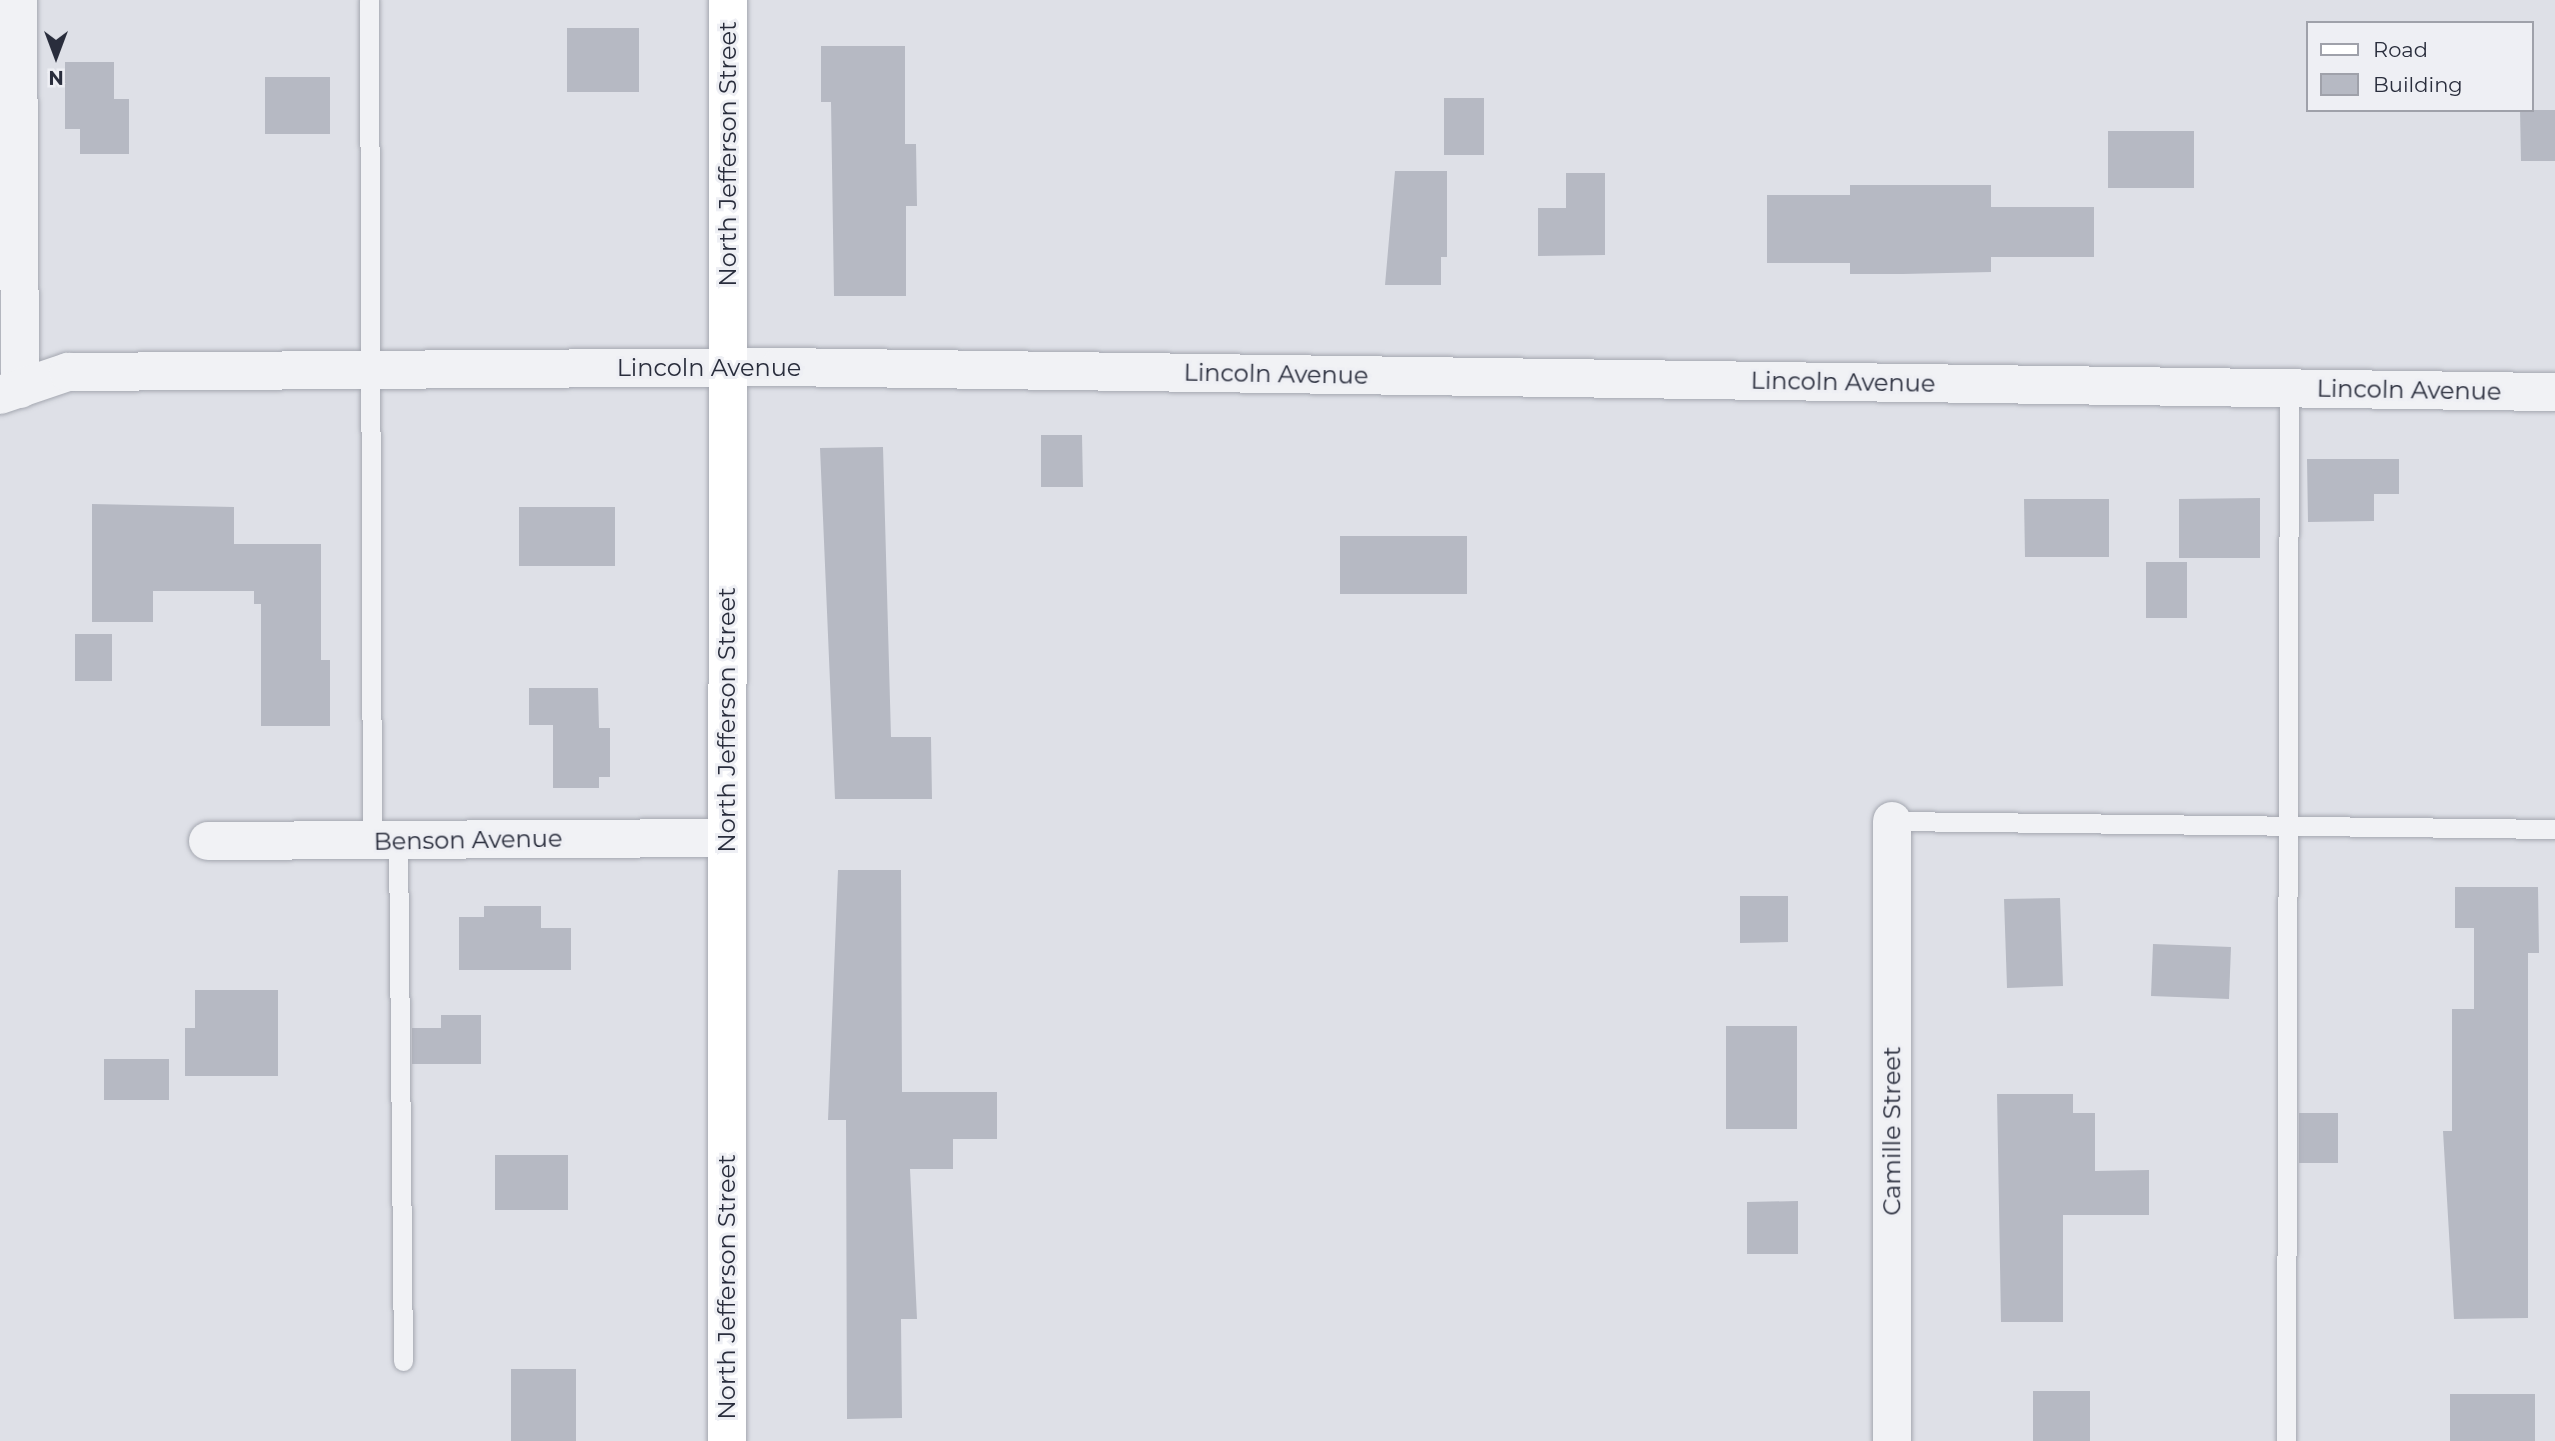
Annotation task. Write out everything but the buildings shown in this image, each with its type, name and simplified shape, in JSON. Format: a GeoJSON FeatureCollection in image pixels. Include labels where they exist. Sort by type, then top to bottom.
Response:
{"type":"FeatureCollection","features":[{"type":"Feature","properties":{"kind":"main road","name":"North Jefferson Street"},"geometry":{"type":"LineString","coordinates":[[727,1441],[728,0]]}},
{"type":"Feature","properties":{"kind":"street"},"geometry":{"type":"LineString","coordinates":[[10,392],[18,0]]}},
{"type":"Feature","properties":{"kind":"street","name":"Lincoln Avenue"},"geometry":{"type":"LineString","coordinates":[[10,392],[68,372],[728,368],[2555,392]]}},
{"type":"Feature","properties":{"kind":"street","name":"Camille Street"},"geometry":{"type":"LineString","coordinates":[[1892,821],[1892,1441]]}},
{"type":"Feature","properties":{"kind":"street","name":"Benson Avenue"},"geometry":{"type":"LineString","coordinates":[[208,841],[727,838]]}},
{"type":"Feature","properties":{"kind":"lane"},"geometry":{"type":"LineString","coordinates":[[369,0],[370,369],[403,1361]]}},
{"type":"Feature","properties":{"kind":"lane"},"geometry":{"type":"LineString","coordinates":[[2286,1441],[2289,388]]}},
{"type":"Feature","properties":{"kind":"lane"},"geometry":{"type":"LineString","coordinates":[[1892,821],[2555,829]]}}]}
